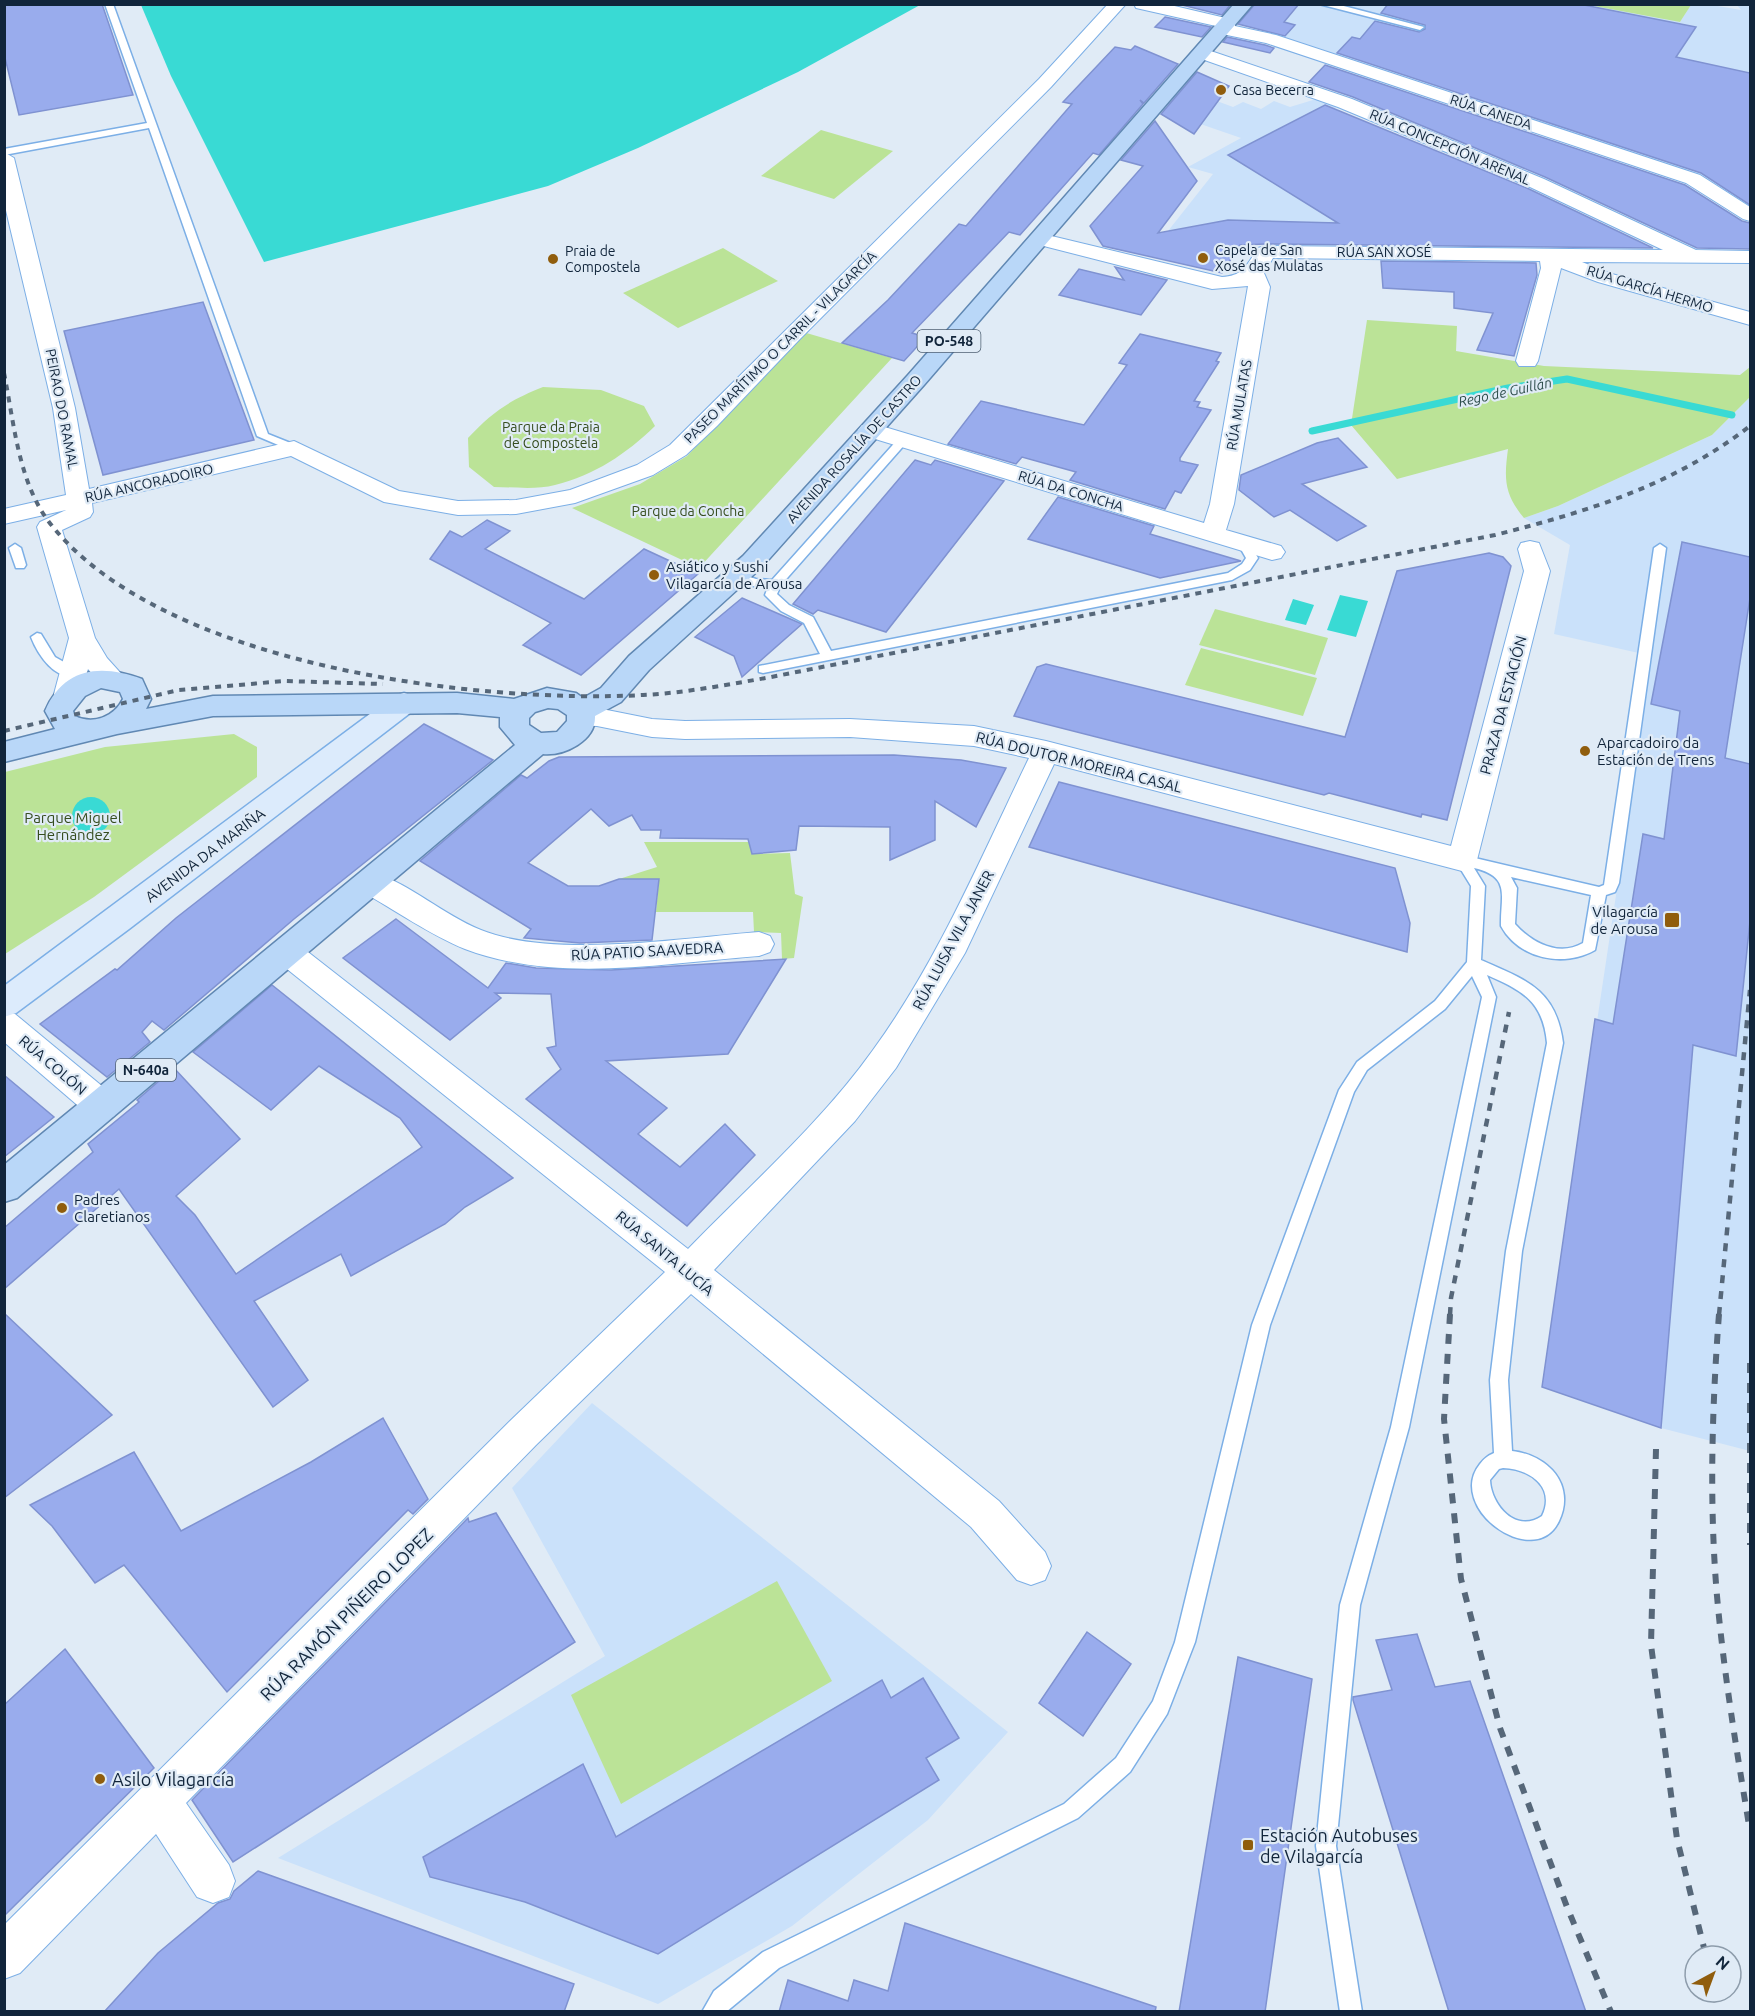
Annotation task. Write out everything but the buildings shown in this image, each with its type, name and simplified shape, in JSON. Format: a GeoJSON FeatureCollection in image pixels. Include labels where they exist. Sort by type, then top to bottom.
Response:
{"type":"FeatureCollection","features":[{"type":"Feature","properties":{"kind":"main road","name":"AVENIDA ROSALÍA DE CASTRO"},"geometry":{"type":"LineString","coordinates":[[575,716],[611,695],[639,663],[738,577],[1039,239],[1244,4]]}},
{"type":"Feature","properties":{"kind":"main road"},"geometry":{"type":"LineString","coordinates":[[10,751],[41,730],[67,693],[88,682],[122,682],[155,695],[213,706]]}},
{"type":"Feature","properties":{"kind":"main road"},"geometry":{"type":"LineString","coordinates":[[67,693],[64,722],[70,726],[103,728],[129,715],[135,707],[137,699],[122,682]]}},
{"type":"Feature","properties":{"kind":"main road"},"geometry":{"type":"LineString","coordinates":[[10,751],[103,728],[213,706],[404,703],[524,728],[555,743],[575,716],[547,698],[524,728]]}},
{"type":"Feature","properties":{"kind":"main road","name":"N-640a"},"geometry":{"type":"LineString","coordinates":[[4,1186],[372,882],[524,728]]}},
{"type":"Feature","properties":{"kind":"street","name":"PASEO MARÍTIMO O CARRIL - VILAGARCÍA"},"geometry":{"type":"LineString","coordinates":[[294,448],[393,497],[458,508],[516,507],[575,496],[645,470],[678,450],[710,421],[791,335],[1045,83],[1118,4]]}},
{"type":"Feature","properties":{"kind":"street","name":"RÚA CANEDA"},"geometry":{"type":"LineString","coordinates":[[1142,4],[1270,39],[1693,179],[1750,215]]}},
{"type":"Feature","properties":{"kind":"street","name":"RÚA CONCEPCIÓN ARENAL"},"geometry":{"type":"LineString","coordinates":[[1202,53],[1345,103],[1537,183],[1692,256]]}},
{"type":"Feature","properties":{"kind":"street","name":"PEIRAO DO RAMAL"},"geometry":{"type":"LineString","coordinates":[[4,158],[64,408],[79,500]]}},
{"type":"Feature","properties":{"kind":"street"},"geometry":{"type":"LineString","coordinates":[[1039,239],[1212,283],[1236,283],[1254,274]]}},
{"type":"Feature","properties":{"kind":"street","name":"RÚA SAN XOSÉ"},"geometry":{"type":"LineString","coordinates":[[1254,274],[1265,252],[1750,257]]}},
{"type":"Feature","properties":{"kind":"street"},"geometry":{"type":"LineString","coordinates":[[1527,362],[1551,268],[1550,256]]}},
{"type":"Feature","properties":{"kind":"street","name":"RÚA GARCÍA HERMO"},"geometry":{"type":"LineString","coordinates":[[1550,256],[1605,278],[1750,319]]}},
{"type":"Feature","properties":{"kind":"street","name":"RÚA MULATAS"},"geometry":{"type":"LineString","coordinates":[[1212,535],[1221,504],[1259,287],[1254,274]]}},
{"type":"Feature","properties":{"kind":"street","name":"RÚA DA CONCHA"},"geometry":{"type":"LineString","coordinates":[[870,430],[1272,552]]}},
{"type":"Feature","properties":{"kind":"street","name":"RÚA ANCORADOIRO"},"geometry":{"type":"LineString","coordinates":[[4,517],[294,448]]}},
{"type":"Feature","properties":{"kind":"street"},"geometry":{"type":"LineString","coordinates":[[79,500],[81,512],[49,527],[82,638],[98,664],[122,682]]}},
{"type":"Feature","properties":{"kind":"street","name":"PRAZA DA ESTACIÓN"},"geometry":{"type":"LineString","coordinates":[[1462,860],[1537,571],[1530,549]]}},
{"type":"Feature","properties":{"kind":"street"},"geometry":{"type":"LineString","coordinates":[[67,693],[82,638]]}},
{"type":"Feature","properties":{"kind":"street","name":"AVENIDA DA MARIÑA"},"geometry":{"type":"LineString","coordinates":[[4,1004],[128,914],[404,703]]}},
{"type":"Feature","properties":{"kind":"street","name":"RÚA DOUTOR MOREIRA CASAL"},"geometry":{"type":"LineString","coordinates":[[575,716],[652,728],[916,730],[975,736],[1046,751],[1462,860]]}},
{"type":"Feature","properties":{"kind":"street","name":"RÚA LUISA VILA JANER"},"geometry":{"type":"LineString","coordinates":[[689,1272],[843,1111],[885,1059],[950,953],[1046,751]]}},
{"type":"Feature","properties":{"kind":"street","name":"RÚA PATIO SAAVEDRA"},"geometry":{"type":"LineString","coordinates":[[372,882],[474,940],[540,955],[602,956],[759,944]]}},
{"type":"Feature","properties":{"kind":"street","name":"RÚA SANTA LUCÍA"},"geometry":{"type":"LineString","coordinates":[[288,953],[689,1272],[986,1514],[1031,1566]]}},
{"type":"Feature","properties":{"kind":"street","name":"RÚA COLÓN"},"geometry":{"type":"LineString","coordinates":[[4,1023],[102,1106]]}},
{"type":"Feature","properties":{"kind":"street","name":"RÚA RAMÓN PIÑEIRO LOPEZ"},"geometry":{"type":"LineString","coordinates":[[4,1958],[523,1433],[689,1272]]}},
{"type":"Feature","properties":{"kind":"street"},"geometry":{"type":"LineString","coordinates":[[160,1802],[213,1881]]}},
{"type":"Feature","properties":{"kind":"lane"},"geometry":{"type":"LineString","coordinates":[[109,4],[263,436],[294,448]]}},
{"type":"Feature","properties":{"kind":"lane"},"geometry":{"type":"LineString","coordinates":[[1323,4],[1321,6],[1420,27]]}},
{"type":"Feature","properties":{"kind":"lane"},"geometry":{"type":"LineString","coordinates":[[4,152],[153,125]]}},
{"type":"Feature","properties":{"kind":"lane"},"geometry":{"type":"LineString","coordinates":[[827,656],[809,620],[785,608],[771,596],[775,584],[903,440]]}},
{"type":"Feature","properties":{"kind":"lane"},"geometry":{"type":"LineString","coordinates":[[763,669],[1232,576],[1246,567],[1252,558],[1244,544]]}},
{"type":"Feature","properties":{"kind":"lane"},"geometry":{"type":"LineString","coordinates":[[15,548],[20,565]]}},
{"type":"Feature","properties":{"kind":"lane"},"geometry":{"type":"LineString","coordinates":[[1462,860],[1599,892],[1610,888],[1660,548]]}},
{"type":"Feature","properties":{"kind":"lane"},"geometry":{"type":"LineString","coordinates":[[738,577],[755,583],[775,584]]}},
{"type":"Feature","properties":{"kind":"lane"},"geometry":{"type":"LineString","coordinates":[[37,637],[44,655],[59,669],[67,693]]}},
{"type":"Feature","properties":{"kind":"lane"},"geometry":{"type":"LineString","coordinates":[[1351,2012],[1326,1846],[1350,1605],[1400,1427],[1490,997],[1474,963],[1478,886],[1462,860]]}},
{"type":"Feature","properties":{"kind":"lane"},"geometry":{"type":"LineString","coordinates":[[1492,868],[1506,878],[1511,885],[1508,926],[1526,945],[1549,953],[1582,952],[1590,946],[1599,892]]}},
{"type":"Feature","properties":{"kind":"lane"},"geometry":{"type":"LineString","coordinates":[[1474,963],[1528,988],[1542,1000],[1550,1012],[1555,1027],[1555,1043],[1514,1251],[1504,1333],[1499,1380],[1503,1459]]}},
{"type":"Feature","properties":{"kind":"lane"},"geometry":{"type":"LineString","coordinates":[[713,2012],[722,1999],[771,1960],[1071,1810],[1123,1765],[1160,1707],[1185,1642],[1261,1325],[1347,1090],[1362,1066],[1440,1005],[1474,963]]}},
{"type":"Feature","properties":{"kind":"lane"},"geometry":{"type":"LineString","coordinates":[[1503,1459],[1526,1462],[1548,1479],[1554,1491],[1556,1504],[1554,1515],[1547,1524],[1530,1530],[1510,1527],[1497,1520],[1487,1510],[1481,1498],[1481,1477],[1493,1462],[1503,1459]]}},
{"type":"Feature","properties":{"kind":"shaded area"},"geometry":{"type":"Polygon","coordinates":[[[141,4],[920,5],[798,72],[638,148],[548,186],[264,262],[171,76],[141,4]]]}},
{"type":"Feature","properties":{"kind":"shaded area"},"geometry":{"type":"Polygon","coordinates":[[[1589,4],[1680,22],[1691,5],[1712,5],[1741,10],[1737,5],[1750,5],[1750,208],[1705,180],[1317,48],[1264,35],[1267,32],[1263,31],[1273,20],[1284,23],[1298,6],[1296,5],[1589,4]]]}},
{"type":"Feature","properties":{"kind":"shaded area"},"geometry":{"type":"Polygon","coordinates":[[[1174,85],[1233,107],[1243,102],[1261,109],[1274,101],[1290,107],[1326,96],[1338,106],[1317,119],[1531,238],[1546,250],[1492,253],[1476,226],[1348,224],[1168,231],[1213,174],[1188,167],[1241,138],[1154,108],[1174,85]]]}},
{"type":"Feature","properties":{"kind":"shaded area"},"geometry":{"type":"Polygon","coordinates":[[[1750,397],[1750,1451],[1661,1428],[1542,1387],[1652,656],[1554,634],[1570,545],[1524,518],[1558,506],[1712,435],[1750,397]]]}},
{"type":"Feature","properties":{"kind":"shaded area"},"geometry":{"type":"Polygon","coordinates":[[[1340,595],[1368,601],[1356,637],[1327,630],[1340,595]]]}},
{"type":"Feature","properties":{"kind":"shaded area"},"geometry":{"type":"Polygon","coordinates":[[[1293,599],[1314,605],[1306,625],[1285,620],[1293,599]]]}},
{"type":"Feature","properties":{"kind":"shaded area"},"geometry":{"type":"Polygon","coordinates":[[[91,797],[105,802],[110,816],[105,830],[91,835],[77,830],[72,816],[77,802],[91,797]]]}},
{"type":"Feature","properties":{"kind":"shaded area"},"geometry":{"type":"Polygon","coordinates":[[[592,1403],[1008,1732],[928,1820],[792,1926],[658,2004],[278,1858],[605,1656],[512,1488],[592,1403]]]}},
{"type":"Feature","properties":{"kind":"green space"},"geometry":{"type":"Polygon","coordinates":[[[1589,5],[1691,5],[1680,22],[1589,5]]]}},
{"type":"Feature","properties":{"kind":"green space"},"geometry":{"type":"Polygon","coordinates":[[[821,130],[893,151],[834,199],[761,176],[821,130]]]}},
{"type":"Feature","properties":{"kind":"green space"},"geometry":{"type":"Polygon","coordinates":[[[723,248],[778,281],[678,328],[623,293],[723,248]]]}},
{"type":"Feature","properties":{"kind":"green space"},"geometry":{"type":"Polygon","coordinates":[[[1367,320],[1457,326],[1456,351],[1544,366],[1740,375],[1750,367],[1750,397],[1712,435],[1558,506],[1524,518],[1512,501],[1507,486],[1508,449],[1397,479],[1351,425],[1367,320]]]}},
{"type":"Feature","properties":{"kind":"green space","name":"Parque da Concha"},"geometry":{"type":"Polygon","coordinates":[[[803,332],[892,358],[699,568],[572,508],[640,484],[687,456],[803,332]]]}},
{"type":"Feature","properties":{"kind":"green space","name":"Parque da Praia de Compostela"},"geometry":{"type":"Polygon","coordinates":[[[543,387],[601,390],[644,406],[655,426],[633,446],[609,462],[570,481],[540,487],[494,487],[469,467],[468,438],[502,408],[543,387]]]}},
{"type":"Feature","properties":{"kind":"green space"},"geometry":{"type":"Polygon","coordinates":[[[1215,609],[1328,638],[1315,675],[1199,645],[1215,609]]]}},
{"type":"Feature","properties":{"kind":"green space"},"geometry":{"type":"Polygon","coordinates":[[[1201,648],[1317,678],[1303,716],[1185,685],[1201,648]]]}},
{"type":"Feature","properties":{"kind":"green space","name":"Parque Miguel Hernández"},"geometry":{"type":"Polygon","coordinates":[[[234,734],[257,747],[257,777],[94,897],[5,954],[5,772],[105,747],[234,734]]]}},
{"type":"Feature","properties":{"kind":"green space"},"geometry":{"type":"Polygon","coordinates":[[[644,842],[749,842],[752,854],[790,853],[795,894],[803,897],[794,958],[782,959],[781,933],[754,932],[753,912],[656,912],[659,880],[619,879],[657,867],[644,842]]]}},
{"type":"Feature","properties":{"kind":"green space"},"geometry":{"type":"Polygon","coordinates":[[[777,1581],[832,1681],[621,1804],[571,1695],[777,1581]]]}},
{"type":"Feature","properties":{"kind":"waterway","name":"Rego de Guillán"},"geometry":{"type":"LineString","coordinates":[[1312,431],[1508,388],[1567,379],[1732,415]]}},
{"type":"Feature","properties":{"kind":"railway"},"geometry":{"type":"LineString","coordinates":[[4,373],[14,431],[24,470],[30,488],[49,522],[99,571],[164,611],[241,642],[324,666],[410,682],[494,692],[573,696],[658,694],[766,678],[1495,535],[1596,506],[1660,481],[1721,447],[1750,426]]}},
{"type":"Feature","properties":{"kind":"railway"},"geometry":{"type":"LineString","coordinates":[[4,731],[179,690],[285,681],[383,684]]}},
{"type":"Feature","properties":{"kind":"railway"},"geometry":{"type":"LineString","coordinates":[[1719,1315],[1750,990]]}},
{"type":"Feature","properties":{"kind":"railway"},"geometry":{"type":"LineString","coordinates":[[1450,1315],[1451,1298],[1509,1012]]}},
{"type":"Feature","properties":{"kind":"railway"},"geometry":{"type":"LineString","coordinates":[[1450,1314],[1444,1419],[1461,1579],[1500,1728],[1567,1907],[1611,2012]]}},
{"type":"Feature","properties":{"kind":"railway"},"geometry":{"type":"LineString","coordinates":[[1719,1314],[1712,1455],[1715,1561],[1727,1685],[1750,1831]]}},
{"type":"Feature","properties":{"kind":"railway"},"geometry":{"type":"LineString","coordinates":[[1750,1363],[1750,1545]]}},
{"type":"Feature","properties":{"kind":"railway"},"geometry":{"type":"LineString","coordinates":[[1656,1449],[1651,1645],[1677,1839],[1703,1944]]}},
{"type":"Feature","properties":{"kind":"railway"},"geometry":{"type":"LineString","coordinates":[[1717,2004],[1719,2012]]}},
{"type":"Feature","properties":{"kind":"place","name":"Casa Becerra"},"geometry":{"type":"Point","coordinates":[1221,90]}},
{"type":"Feature","properties":{"kind":"place","name":"Capela de San Xosé das Mulatas"},"geometry":{"type":"Point","coordinates":[1203,258]}},
{"type":"Feature","properties":{"kind":"place","name":"Praia de Compostela"},"geometry":{"type":"Point","coordinates":[553,259]}},
{"type":"Feature","properties":{"kind":"place","name":"Asiático y Sushi Vilagarcía de Arousa"},"geometry":{"type":"Point","coordinates":[654,575]}},
{"type":"Feature","properties":{"kind":"place","name":"Aparcadoiro da Estación de Trens"},"geometry":{"type":"Point","coordinates":[1585,751]}},
{"type":"Feature","properties":{"kind":"place","name":"Vilagarcía de Arousa"},"geometry":{"type":"Point","coordinates":[1672,920]}},
{"type":"Feature","properties":{"kind":"place","name":"Padres Claretianos"},"geometry":{"type":"Point","coordinates":[62,1208]}},
{"type":"Feature","properties":{"kind":"place","name":"Asilo Vilagarcía"},"geometry":{"type":"Point","coordinates":[100,1779]}},
{"type":"Feature","properties":{"kind":"place","name":"Estación Autobuses de Vilagarcía"},"geometry":{"type":"Point","coordinates":[1248,1845]}}]}
